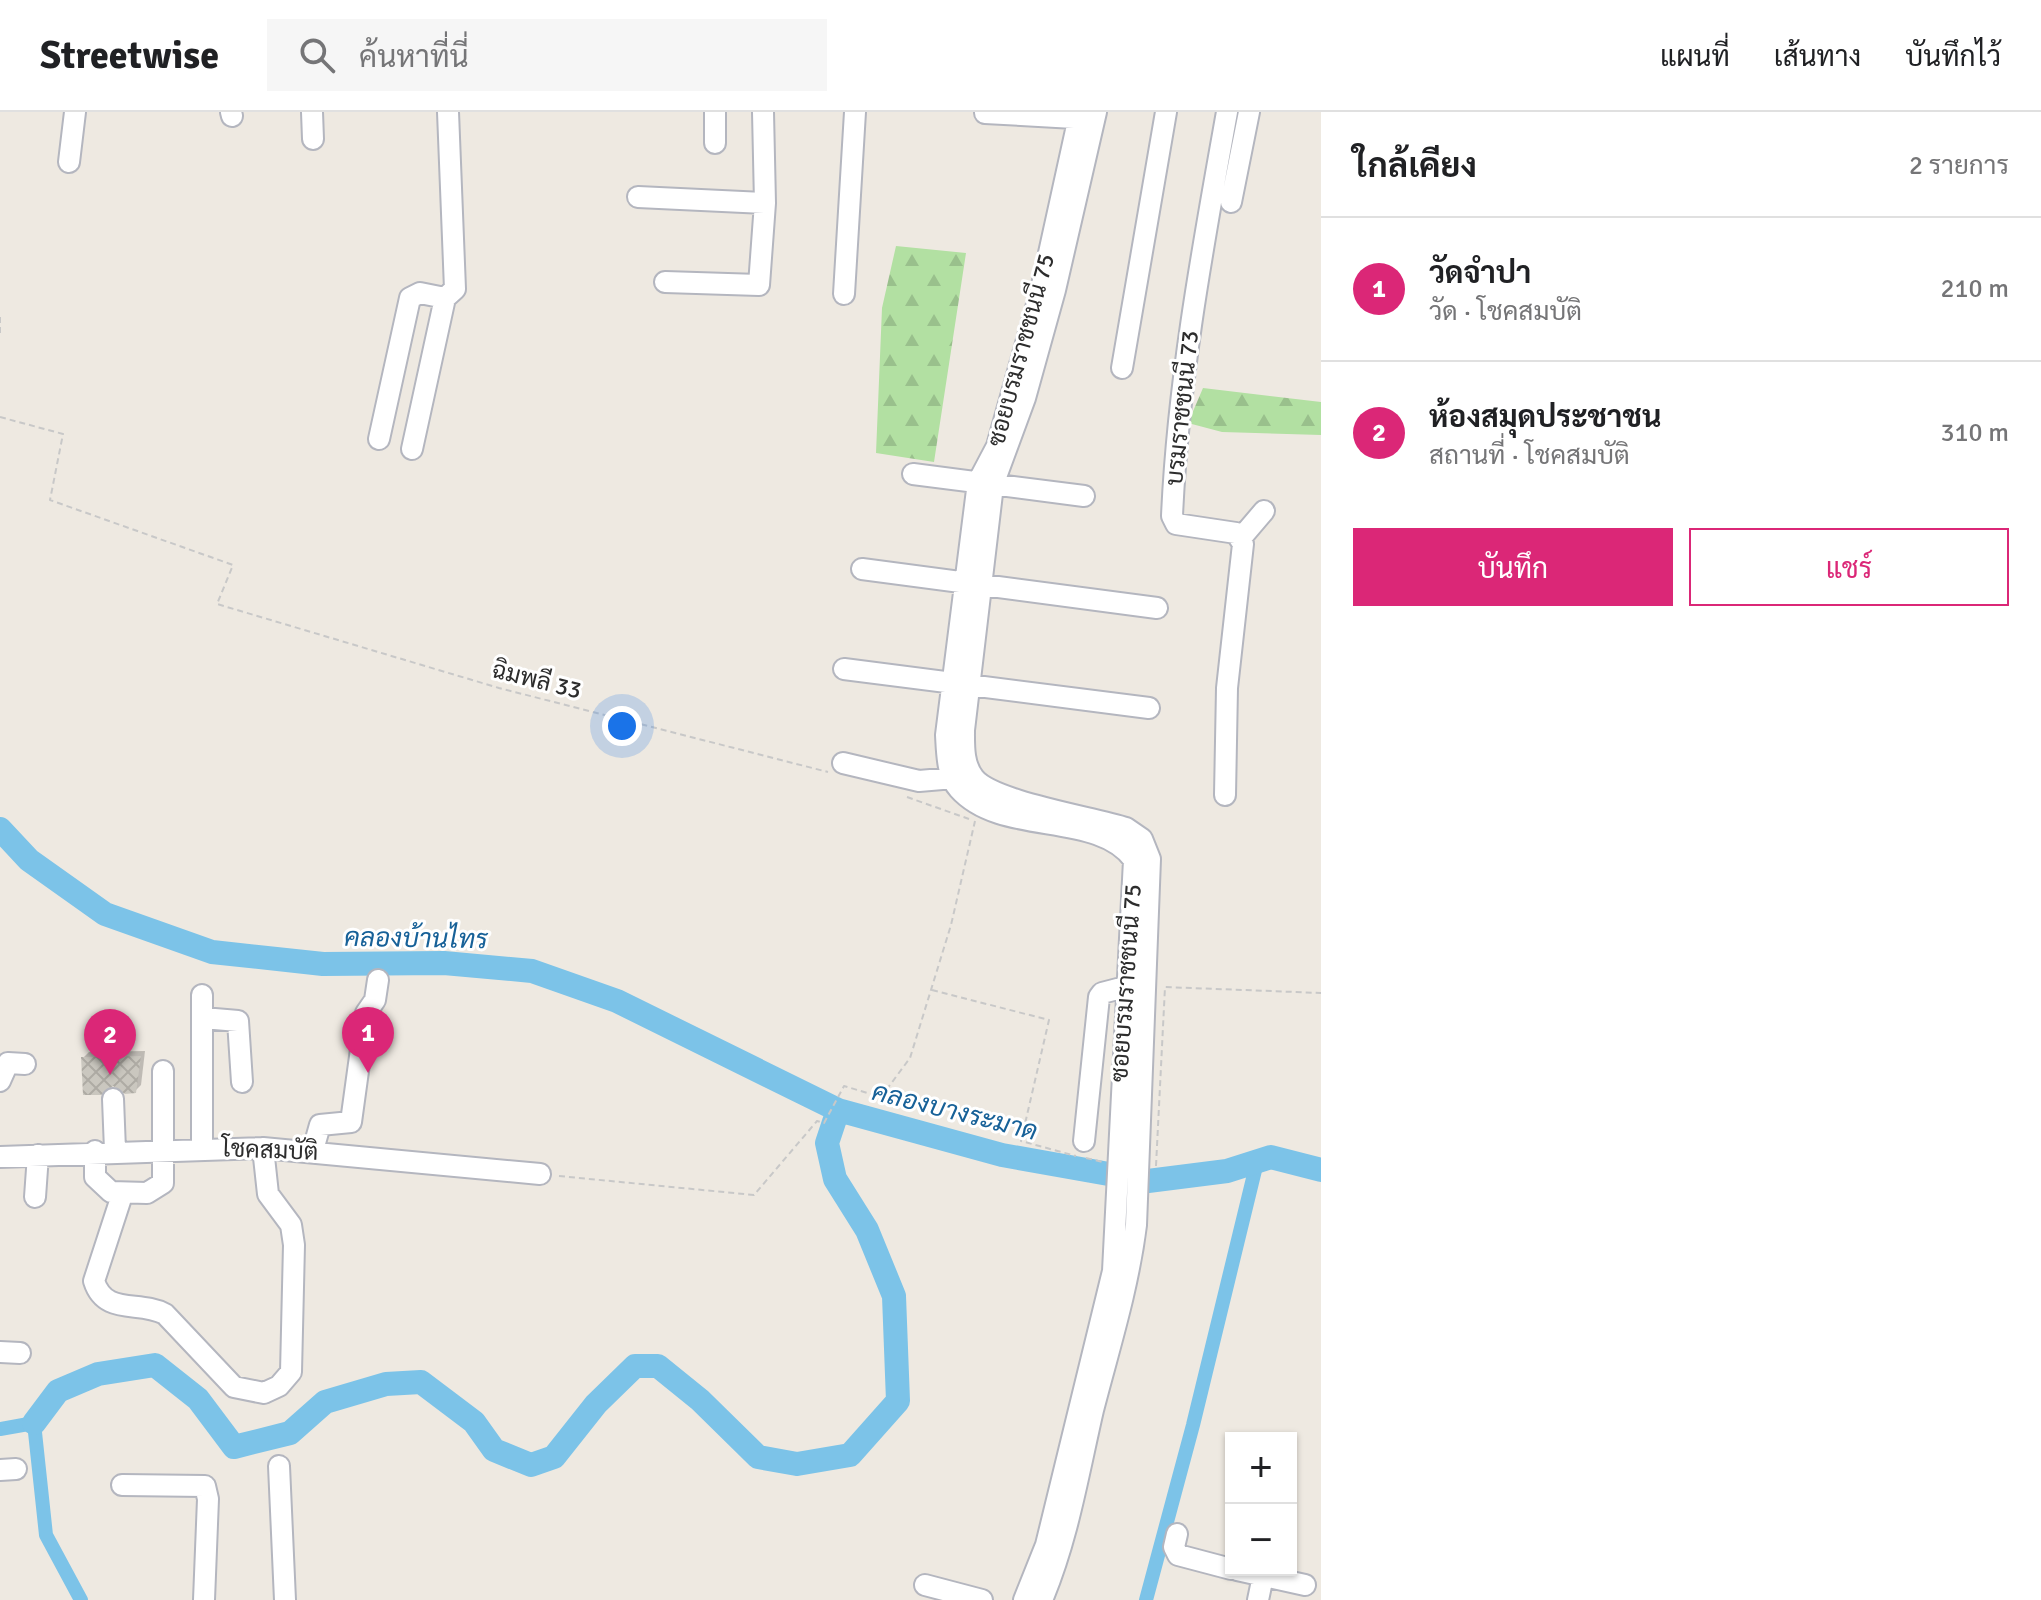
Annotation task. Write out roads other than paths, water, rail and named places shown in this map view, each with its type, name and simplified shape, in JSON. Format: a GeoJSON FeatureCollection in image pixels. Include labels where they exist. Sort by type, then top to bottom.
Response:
{"type":"FeatureCollection","features":[{"type":"Feature","properties":{"kind":"street"},"geometry":{"type":"LineString","coordinates":[[69,162],[75,112]]}},
{"type":"Feature","properties":{"kind":"street"},"geometry":{"type":"LineString","coordinates":[[312,112],[313,139]]}},
{"type":"Feature","properties":{"kind":"street"},"geometry":{"type":"LineString","coordinates":[[379,439],[410,298],[420,293],[445,298],[452,296],[456,283],[448,112]]}},
{"type":"Feature","properties":{"kind":"street"},"geometry":{"type":"LineString","coordinates":[[715,112],[715,143]]}},
{"type":"Feature","properties":{"kind":"street"},"geometry":{"type":"LineString","coordinates":[[665,282],[759,285],[765,203],[763,112]]}},
{"type":"Feature","properties":{"kind":"street"},"geometry":{"type":"LineString","coordinates":[[844,294],[855,112]]}},
{"type":"Feature","properties":{"kind":"street"},"geometry":{"type":"LineString","coordinates":[[1122,368],[1166,112]]}},
{"type":"Feature","properties":{"kind":"street","name":"บรมราชชนนี 73"},"geometry":{"type":"LineString","coordinates":[[1227,112],[1201,252],[1175,440],[1172,516],[1176,524],[1184,528],[1236,533],[1241,538]]}},
{"type":"Feature","properties":{"kind":"street"},"geometry":{"type":"LineString","coordinates":[[1231,202],[1249,112]]}},
{"type":"Feature","properties":{"kind":"street"},"geometry":{"type":"LineString","coordinates":[[985,113],[1088,116]]}},
{"type":"Feature","properties":{"kind":"street","name":"ซอยบรมราชชนนี 75"},"geometry":{"type":"LineString","coordinates":[[1042,1600],[1071,1515],[1103,1369],[1128,1287],[1128,1131],[1135,988],[1134,860],[1124,846],[1102,836],[1013,816],[978,804],[957,787],[946,735],[960,685],[985,483],[1088,116]]}},
{"type":"Feature","properties":{"kind":"street"},"geometry":{"type":"LineString","coordinates":[[638,197],[765,203]]}},
{"type":"Feature","properties":{"kind":"street"},"geometry":{"type":"LineString","coordinates":[[412,449],[445,298]]}},
{"type":"Feature","properties":{"kind":"street"},"geometry":{"type":"LineString","coordinates":[[913,474],[1084,496]]}},
{"type":"Feature","properties":{"kind":"street"},"geometry":{"type":"LineString","coordinates":[[1225,795],[1227,688],[1241,538],[1264,511]]}},
{"type":"Feature","properties":{"kind":"street"},"geometry":{"type":"LineString","coordinates":[[862,569],[1157,608]]}},
{"type":"Feature","properties":{"kind":"street"},"geometry":{"type":"LineString","coordinates":[[844,669],[1149,708]]}},
{"type":"Feature","properties":{"kind":"street","name":"ซอยบรมราชชนนี 75"},"geometry":{"type":"LineString","coordinates":[[960,685],[963,754],[973,777],[993,793],[1126,828],[1142,839],[1150,859],[1135,988]]}},
{"type":"Feature","properties":{"kind":"street"},"geometry":{"type":"LineString","coordinates":[[840,768],[919,781],[954,778]]}},
{"type":"Feature","properties":{"kind":"street"},"geometry":{"type":"LineString","coordinates":[[313,1150],[320,1125],[351,1122],[366,1013],[375,1000],[378,980]]}},
{"type":"Feature","properties":{"kind":"street"},"geometry":{"type":"LineString","coordinates":[[1084,1141],[1098,1000],[1102,993],[1135,988]]}},
{"type":"Feature","properties":{"kind":"street"},"geometry":{"type":"LineString","coordinates":[[202,995],[202,1148]]}},
{"type":"Feature","properties":{"kind":"street"},"geometry":{"type":"LineString","coordinates":[[203,1018],[238,1021],[242,1082]]}},
{"type":"Feature","properties":{"kind":"street"},"geometry":{"type":"LineString","coordinates":[[0,1081],[8,1063],[25,1064]]}},
{"type":"Feature","properties":{"kind":"street"},"geometry":{"type":"LineString","coordinates":[[113,1099],[97,1183],[122,1195],[147,1193],[163,1183],[163,1071]]}},
{"type":"Feature","properties":{"kind":"street"},"geometry":{"type":"LineString","coordinates":[[122,1195],[94,1281],[101,1297],[115,1306],[155,1309],[165,1314],[234,1387],[264,1393],[279,1386],[291,1372],[294,1245],[291,1225],[268,1194],[263,1148]]}},
{"type":"Feature","properties":{"kind":"street","name":"โชคสมบัติ"},"geometry":{"type":"LineString","coordinates":[[0,1157],[163,1149],[263,1148],[313,1150],[540,1174]]}},
{"type":"Feature","properties":{"kind":"street"},"geometry":{"type":"LineString","coordinates":[[35,1197],[38,1155]]}},
{"type":"Feature","properties":{"kind":"street","name":"ซอยบรมราชชนนี 75"},"geometry":{"type":"LineString","coordinates":[[1024,1600],[1046,1545],[1113,1271],[1127,1226]]}},
{"type":"Feature","properties":{"kind":"street"},"geometry":{"type":"LineString","coordinates":[[279,1466],[285,1600]]}},
{"type":"Feature","properties":{"kind":"street"},"geometry":{"type":"LineString","coordinates":[[122,1485],[205,1486],[208,1499],[204,1600]]}},
{"type":"Feature","properties":{"kind":"street"},"geometry":{"type":"LineString","coordinates":[[1177,1534],[1174,1547],[1178,1555],[1225,1567]]}},
{"type":"Feature","properties":{"kind":"street"},"geometry":{"type":"LineString","coordinates":[[1258,1600],[1263,1576],[1305,1585]]}},
{"type":"Feature","properties":{"kind":"street"},"geometry":{"type":"LineString","coordinates":[[925,1585],[982,1600]]}},
{"type":"Feature","properties":{"kind":"waterway","name":"คลองบ้านไทร"},"geometry":{"type":"LineString","coordinates":[[0,829],[29,860],[105,914],[212,952],[323,964],[444,963],[532,971],[617,1001],[838,1110],[1002,1155],[1148,1181],[1227,1171],[1271,1157],[1321,1170]]}},
{"type":"Feature","properties":{"kind":"waterway","name":"คลองบางระมาด"},"geometry":{"type":"LineString","coordinates":[[34,1423],[58,1391],[98,1374],[155,1365],[198,1399],[234,1447],[290,1433],[325,1402],[386,1384],[421,1382],[474,1422],[494,1450],[531,1465],[554,1457],[596,1404],[635,1366],[658,1366],[700,1400],[758,1457],[797,1464],[850,1455],[898,1401],[894,1296],[867,1230],[835,1179],[827,1143],[838,1110]]}},
{"type":"Feature","properties":{"kind":"waterway"},"geometry":{"type":"LineString","coordinates":[[1146,1600],[1193,1425],[1257,1162]]}},
{"type":"Feature","properties":{"kind":"waterway","name":"คลองบางระมาด"},"geometry":{"type":"LineString","coordinates":[[0,1429],[34,1423],[46,1535],[81,1600]]}},
{"type":"Feature","properties":{"kind":"place","name":"วัดจำปา"},"geometry":{"type":"Point","coordinates":[368,1073]}},
{"type":"Feature","properties":{"kind":"place","name":"ห้องสมุดประชาชน"},"geometry":{"type":"Point","coordinates":[110,1075]}}]}
